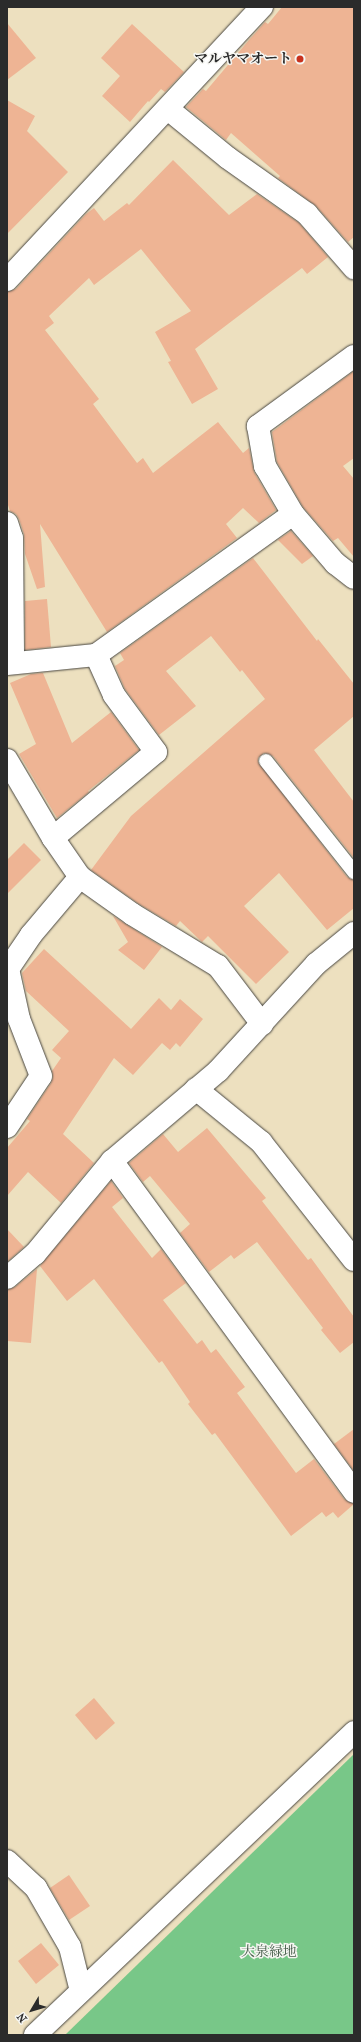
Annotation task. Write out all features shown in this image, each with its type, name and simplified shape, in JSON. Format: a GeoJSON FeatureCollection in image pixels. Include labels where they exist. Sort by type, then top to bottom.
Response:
{"type":"FeatureCollection","features":[{"type":"Feature","properties":{"kind":"street"},"geometry":{"type":"LineString","coordinates":[[7,280],[262,7]]}},
{"type":"Feature","properties":{"kind":"street"},"geometry":{"type":"LineString","coordinates":[[168,109],[228,158],[308,214],[354,268]]}},
{"type":"Feature","properties":{"kind":"street"},"geometry":{"type":"LineString","coordinates":[[354,356],[258,426],[265,466],[293,514],[335,563],[354,578]]}},
{"type":"Feature","properties":{"kind":"street"},"geometry":{"type":"LineString","coordinates":[[7,523],[12,538],[10,664],[96,655],[293,514]]}},
{"type":"Feature","properties":{"kind":"street"},"geometry":{"type":"LineString","coordinates":[[53,838],[156,752],[114,695],[96,655]]}},
{"type":"Feature","properties":{"kind":"street"},"geometry":{"type":"LineString","coordinates":[[7,760],[53,838],[80,877],[132,914],[218,966],[262,1024]]}},
{"type":"Feature","properties":{"kind":"street"},"geometry":{"type":"LineString","coordinates":[[7,1127],[40,1076],[19,1019],[7,969],[31,935],[80,877]]}},
{"type":"Feature","properties":{"kind":"street"},"geometry":{"type":"LineString","coordinates":[[7,1278],[36,1254],[112,1162],[218,1071],[316,964],[354,933]]}},
{"type":"Feature","properties":{"kind":"street"},"geometry":{"type":"LineString","coordinates":[[196,1089],[261,1142],[322,1232],[354,1260]]}},
{"type":"Feature","properties":{"kind":"street"},"geometry":{"type":"LineString","coordinates":[[112,1162],[354,1492]]}},
{"type":"Feature","properties":{"kind":"street"},"geometry":{"type":"LineString","coordinates":[[35,2035],[354,1732]]}},
{"type":"Feature","properties":{"kind":"street"},"geometry":{"type":"LineString","coordinates":[[7,1862],[36,1888],[70,1947],[81,1990]]}},
{"type":"Feature","properties":{"kind":"lane"},"geometry":{"type":"LineString","coordinates":[[266,761],[354,872]]}},
{"type":"Feature","properties":{"kind":"green space","name":"大泉緑地"},"geometry":{"type":"Polygon","coordinates":[[[354,1754],[354,2035],[65,2035],[354,1754]]]}},
{"type":"Feature","properties":{"kind":"building"},"geometry":{"type":"Polygon","coordinates":[[[282,7],[354,7],[354,237],[348,242],[316,206],[278,178],[280,176],[231,133],[226,140],[186,107],[203,89],[206,91],[265,22],[268,24],[282,7]]]}},
{"type":"Feature","properties":{"kind":"building"},"geometry":{"type":"Polygon","coordinates":[[[7,23],[36,58],[7,80],[7,23]]]}},
{"type":"Feature","properties":{"kind":"building"},"geometry":{"type":"Polygon","coordinates":[[[132,24],[184,72],[165,92],[161,89],[149,102],[148,101],[130,122],[102,96],[120,76],[101,58],[132,24]]]}},
{"type":"Feature","properties":{"kind":"building"},"geometry":{"type":"Polygon","coordinates":[[[7,100],[35,116],[27,131],[68,172],[7,234],[7,100]]]}},
{"type":"Feature","properties":{"kind":"building"},"geometry":{"type":"Polygon","coordinates":[[[173,160],[229,215],[257,194],[299,223],[328,257],[307,274],[302,268],[195,349],[218,389],[192,404],[168,362],[171,361],[155,332],[191,311],[141,249],[94,285],[89,278],[49,316],[54,323],[45,330],[99,399],[93,404],[137,463],[143,458],[153,473],[218,422],[243,453],[249,448],[254,472],[276,510],[259,523],[243,508],[226,524],[237,538],[107,632],[40,524],[45,587],[37,589],[25,554],[24,534],[19,519],[16,514],[10,511],[7,502],[7,292],[16,289],[86,214],[94,208],[104,221],[127,203],[129,205],[173,160]]]}},
{"type":"Feature","properties":{"kind":"building"},"geometry":{"type":"Polygon","coordinates":[[[354,371],[354,458],[343,466],[354,479],[354,557],[338,538],[333,541],[303,507],[277,462],[272,432],[354,371]]]}},
{"type":"Feature","properties":{"kind":"building"},"geometry":{"type":"Polygon","coordinates":[[[291,531],[313,556],[302,564],[278,540],[291,531]]]}},
{"type":"Feature","properties":{"kind":"building"},"geometry":{"type":"Polygon","coordinates":[[[253,558],[317,641],[318,639],[354,684],[354,716],[314,750],[354,802],[354,858],[273,756],[264,753],[258,758],[258,762],[347,877],[354,880],[354,908],[327,930],[279,873],[244,906],[289,952],[256,984],[208,936],[202,942],[180,921],[176,926],[139,904],[91,870],[131,816],[265,699],[242,670],[240,672],[211,636],[166,671],[196,706],[159,735],[125,689],[115,666],[124,660],[120,653],[253,558]]]}},
{"type":"Feature","properties":{"kind":"building"},"geometry":{"type":"Polygon","coordinates":[[[47,599],[51,647],[25,650],[25,601],[47,599]]]}},
{"type":"Feature","properties":{"kind":"building"},"geometry":{"type":"Polygon","coordinates":[[[43,673],[72,743],[111,712],[139,750],[57,818],[19,754],[36,744],[10,683],[31,674],[43,673]]]}},
{"type":"Feature","properties":{"kind":"building"},"geometry":{"type":"Polygon","coordinates":[[[24,843],[41,860],[7,894],[7,860],[24,843]]]}},
{"type":"Feature","properties":{"kind":"building"},"geometry":{"type":"Polygon","coordinates":[[[113,916],[162,947],[144,970],[118,950],[128,942],[113,916]]]}},
{"type":"Feature","properties":{"kind":"building"},"geometry":{"type":"Polygon","coordinates":[[[44,949],[131,1029],[159,998],[171,1010],[180,999],[203,1019],[180,1047],[176,1043],[170,1050],[162,1043],[133,1075],[114,1058],[63,1134],[94,1163],[61,1203],[28,1172],[7,1196],[7,1148],[30,1121],[27,1119],[51,1083],[53,1077],[52,1071],[61,1058],[52,1050],[69,1031],[26,991],[22,973],[44,949]]]}},
{"type":"Feature","properties":{"kind":"building"},"geometry":{"type":"Polygon","coordinates":[[[207,1128],[266,1198],[262,1201],[308,1260],[311,1258],[354,1317],[354,1342],[340,1353],[321,1330],[323,1328],[257,1242],[234,1259],[231,1255],[209,1272],[180,1233],[190,1224],[150,1176],[143,1182],[129,1163],[163,1134],[178,1152],[207,1128]]]}},
{"type":"Feature","properties":{"kind":"building"},"geometry":{"type":"Polygon","coordinates":[[[111,1181],[123,1198],[112,1207],[152,1258],[161,1249],[186,1283],[163,1300],[197,1344],[202,1340],[211,1353],[216,1349],[245,1387],[237,1393],[296,1473],[314,1459],[344,1499],[354,1504],[338,1518],[333,1512],[326,1517],[322,1512],[291,1536],[215,1433],[212,1435],[188,1404],[190,1402],[162,1361],[159,1363],[94,1279],[67,1301],[40,1266],[111,1181]]]}},
{"type":"Feature","properties":{"kind":"building"},"geometry":{"type":"Polygon","coordinates":[[[7,1229],[24,1247],[7,1262],[7,1229]]]}},
{"type":"Feature","properties":{"kind":"building"},"geometry":{"type":"Polygon","coordinates":[[[37,1269],[31,1343],[7,1341],[7,1290],[15,1287],[37,1269]]]}},
{"type":"Feature","properties":{"kind":"building"},"geometry":{"type":"Polygon","coordinates":[[[354,1429],[354,1471],[334,1444],[354,1429]]]}},
{"type":"Feature","properties":{"kind":"building"},"geometry":{"type":"Polygon","coordinates":[[[94,1698],[115,1723],[96,1740],[75,1715],[94,1698]]]}},
{"type":"Feature","properties":{"kind":"building"},"geometry":{"type":"Polygon","coordinates":[[[69,1875],[90,1906],[69,1920],[50,1888],[69,1875]]]}},
{"type":"Feature","properties":{"kind":"building"},"geometry":{"type":"Polygon","coordinates":[[[41,1943],[59,1965],[36,1984],[18,1961],[41,1943]]]}},
{"type":"Feature","properties":{"kind":"place","name":"マルヤマオート"},"geometry":{"type":"Point","coordinates":[300,59]}}]}
